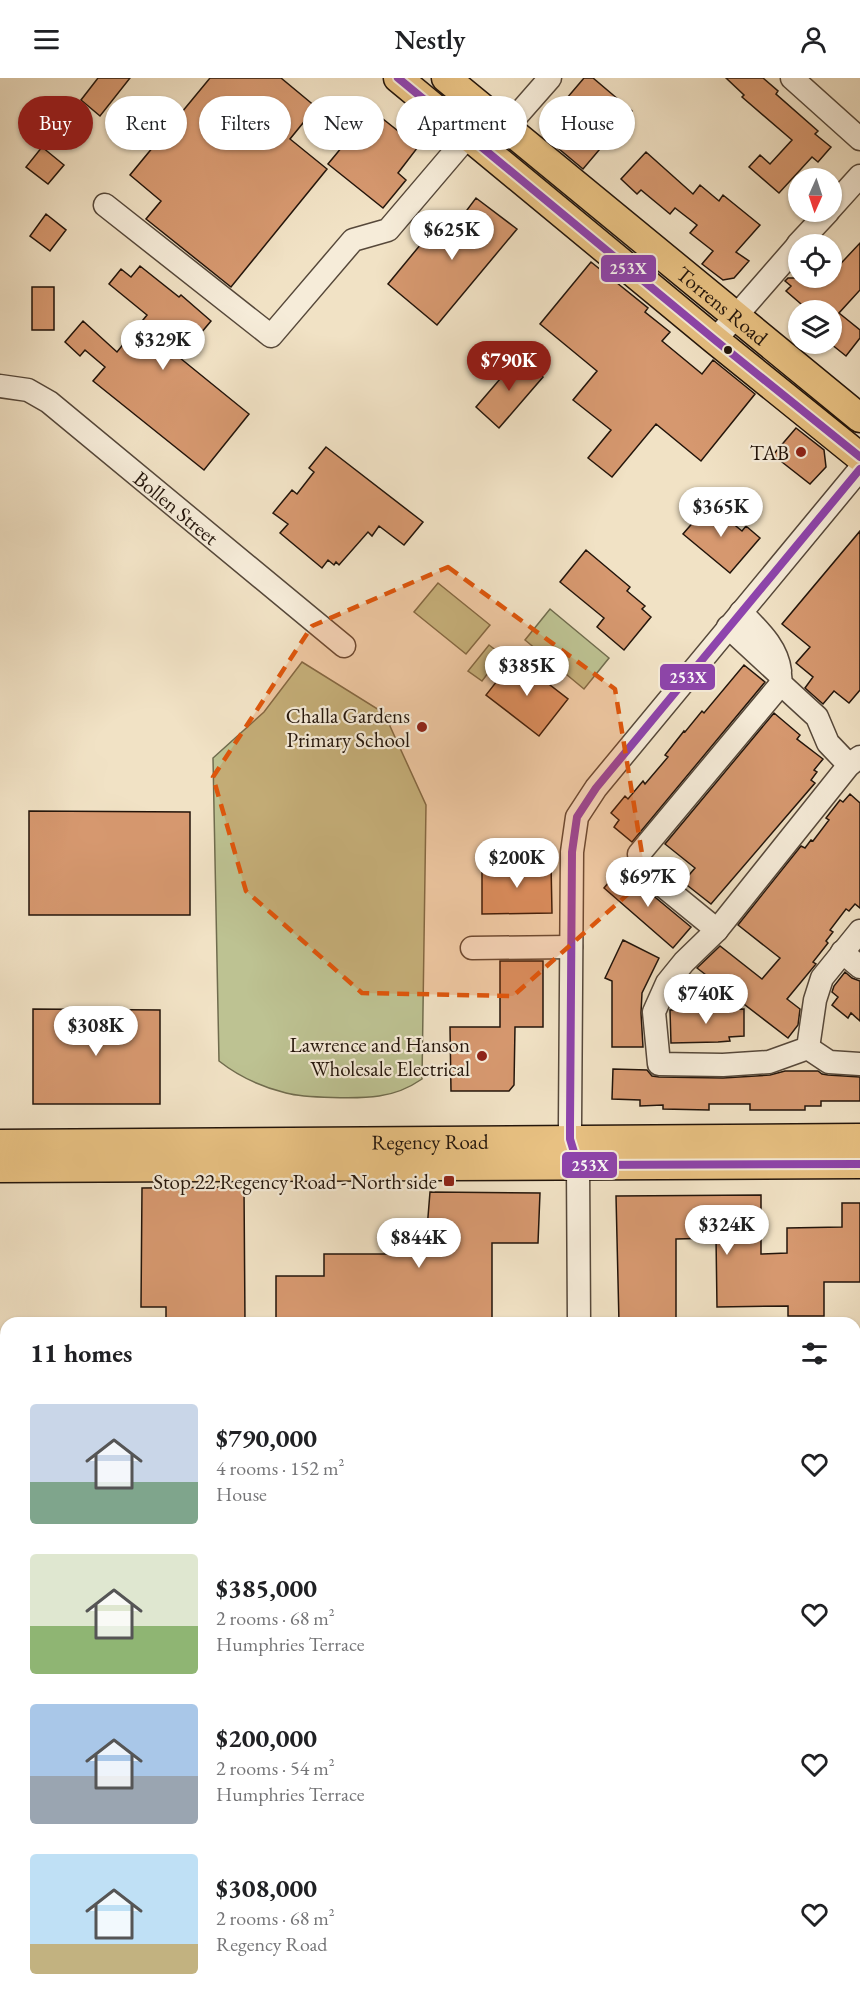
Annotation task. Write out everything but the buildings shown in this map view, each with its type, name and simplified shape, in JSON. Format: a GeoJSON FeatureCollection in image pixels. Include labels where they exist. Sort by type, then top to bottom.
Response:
{"type":"FeatureCollection","features":[{"type":"Feature","properties":{"kind":"main road","name":"Torrens Road"},"geometry":{"type":"LineString","coordinates":[[398,78],[420,96]]}},
{"type":"Feature","properties":{"kind":"main road","name":"Torrens Road"},"geometry":{"type":"LineString","coordinates":[[446,78],[468,96]]}},
{"type":"Feature","properties":{"kind":"main road","name":"Torrens Road"},"geometry":{"type":"LineString","coordinates":[[527,144],[860,418]]}},
{"type":"Feature","properties":{"kind":"main road","name":"Torrens Road"},"geometry":{"type":"LineString","coordinates":[[485,150],[860,457]]}},
{"type":"Feature","properties":{"kind":"main road","name":"Regency Road"},"geometry":{"type":"LineString","coordinates":[[0,1168],[574,1152],[860,1138]]}},
{"type":"Feature","properties":{"kind":"main road","name":"Regency Road"},"geometry":{"type":"LineString","coordinates":[[0,1144],[574,1152],[860,1164]]}},
{"type":"Feature","properties":{"kind":"street"},"geometry":{"type":"LineString","coordinates":[[527,104],[550,78]]}},
{"type":"Feature","properties":{"kind":"street"},"geometry":{"type":"LineString","coordinates":[[792,78],[860,140]]}},
{"type":"Feature","properties":{"kind":"street"},"geometry":{"type":"LineString","coordinates":[[105,205],[271,336],[354,240],[388,230],[470,150]]}},
{"type":"Feature","properties":{"kind":"street"},"geometry":{"type":"LineString","coordinates":[[842,196],[860,176]]}},
{"type":"Feature","properties":{"kind":"street"},"geometry":{"type":"LineString","coordinates":[[808,234],[819,222]]}},
{"type":"Feature","properties":{"kind":"street"},"geometry":{"type":"LineString","coordinates":[[715,340],[788,256]]}},
{"type":"Feature","properties":{"kind":"street","name":"Bollen Street"},"geometry":{"type":"LineString","coordinates":[[0,386],[28,390],[49,402],[344,646]]}},
{"type":"Feature","properties":{"kind":"street"},"geometry":{"type":"LineString","coordinates":[[579,1317],[571,947],[572,852],[577,817],[596,788],[860,469]]}},
{"type":"Feature","properties":{"kind":"street"},"geometry":{"type":"LineString","coordinates":[[734,620],[764,637],[778,659],[781,680],[817,717],[828,743],[855,761],[717,930],[684,962],[667,983],[654,1012],[659,1064],[723,1065],[769,1062],[808,1048]]}},
{"type":"Feature","properties":{"kind":"street"},"geometry":{"type":"LineString","coordinates":[[717,930],[641,868],[639,854],[781,680]]}},
{"type":"Feature","properties":{"kind":"street"},"geometry":{"type":"LineString","coordinates":[[808,1048],[815,1000],[822,978],[860,931]]}},
{"type":"Feature","properties":{"kind":"street"},"geometry":{"type":"LineString","coordinates":[[472,948],[571,947]]}},
{"type":"Feature","properties":{"kind":"street"},"geometry":{"type":"LineString","coordinates":[[842,952],[860,967]]}},
{"type":"Feature","properties":{"kind":"street"},"geometry":{"type":"LineString","coordinates":[[808,1048],[829,1062],[860,1064]]}},
{"type":"Feature","properties":{"kind":"highlighted area"},"geometry":{"type":"Polygon","coordinates":[[[448,567],[615,689],[646,878],[513,996],[362,993],[246,891],[213,777],[312,626],[448,567]]]}},
{"type":"Feature","properties":{"kind":"green space"},"geometry":{"type":"Polygon","coordinates":[[[438,583],[490,625],[466,654],[414,612],[438,583]]]}},
{"type":"Feature","properties":{"kind":"green space"},"geometry":{"type":"Polygon","coordinates":[[[550,609],[609,658],[584,689],[525,640],[550,609]]]}},
{"type":"Feature","properties":{"kind":"green space"},"geometry":{"type":"Polygon","coordinates":[[[489,645],[502,655],[482,681],[468,671],[489,645]]]}},
{"type":"Feature","properties":{"kind":"green space"},"geometry":{"type":"Polygon","coordinates":[[[302,662],[384,713],[426,805],[422,1079],[385,1095],[332,1098],[286,1093],[251,1080],[219,1061],[213,758],[264,712],[302,662]]]}},
{"type":"Feature","properties":{"kind":"transit line","name":"253X"},"geometry":{"type":"LineString","coordinates":[[398,78],[860,457]]}},
{"type":"Feature","properties":{"kind":"transit line","name":"253X"},"geometry":{"type":"LineString","coordinates":[[860,469],[596,788],[577,817],[572,852],[570,1124],[570,1139],[578,1165],[860,1164]]}},
{"type":"Feature","properties":{"kind":"place","name":"TAB"},"geometry":{"type":"Point","coordinates":[801,452]}},
{"type":"Feature","properties":{"kind":"place","name":"Challa Gardens Primary School"},"geometry":{"type":"Point","coordinates":[422,727]}},
{"type":"Feature","properties":{"kind":"place","name":"Lawrence and Hanson Wholesale Electrical"},"geometry":{"type":"Point","coordinates":[482,1056]}},
{"type":"Feature","properties":{"kind":"place","name":"Stop 22 Regency Road - North side"},"geometry":{"type":"Point","coordinates":[449,1181]}}]}
